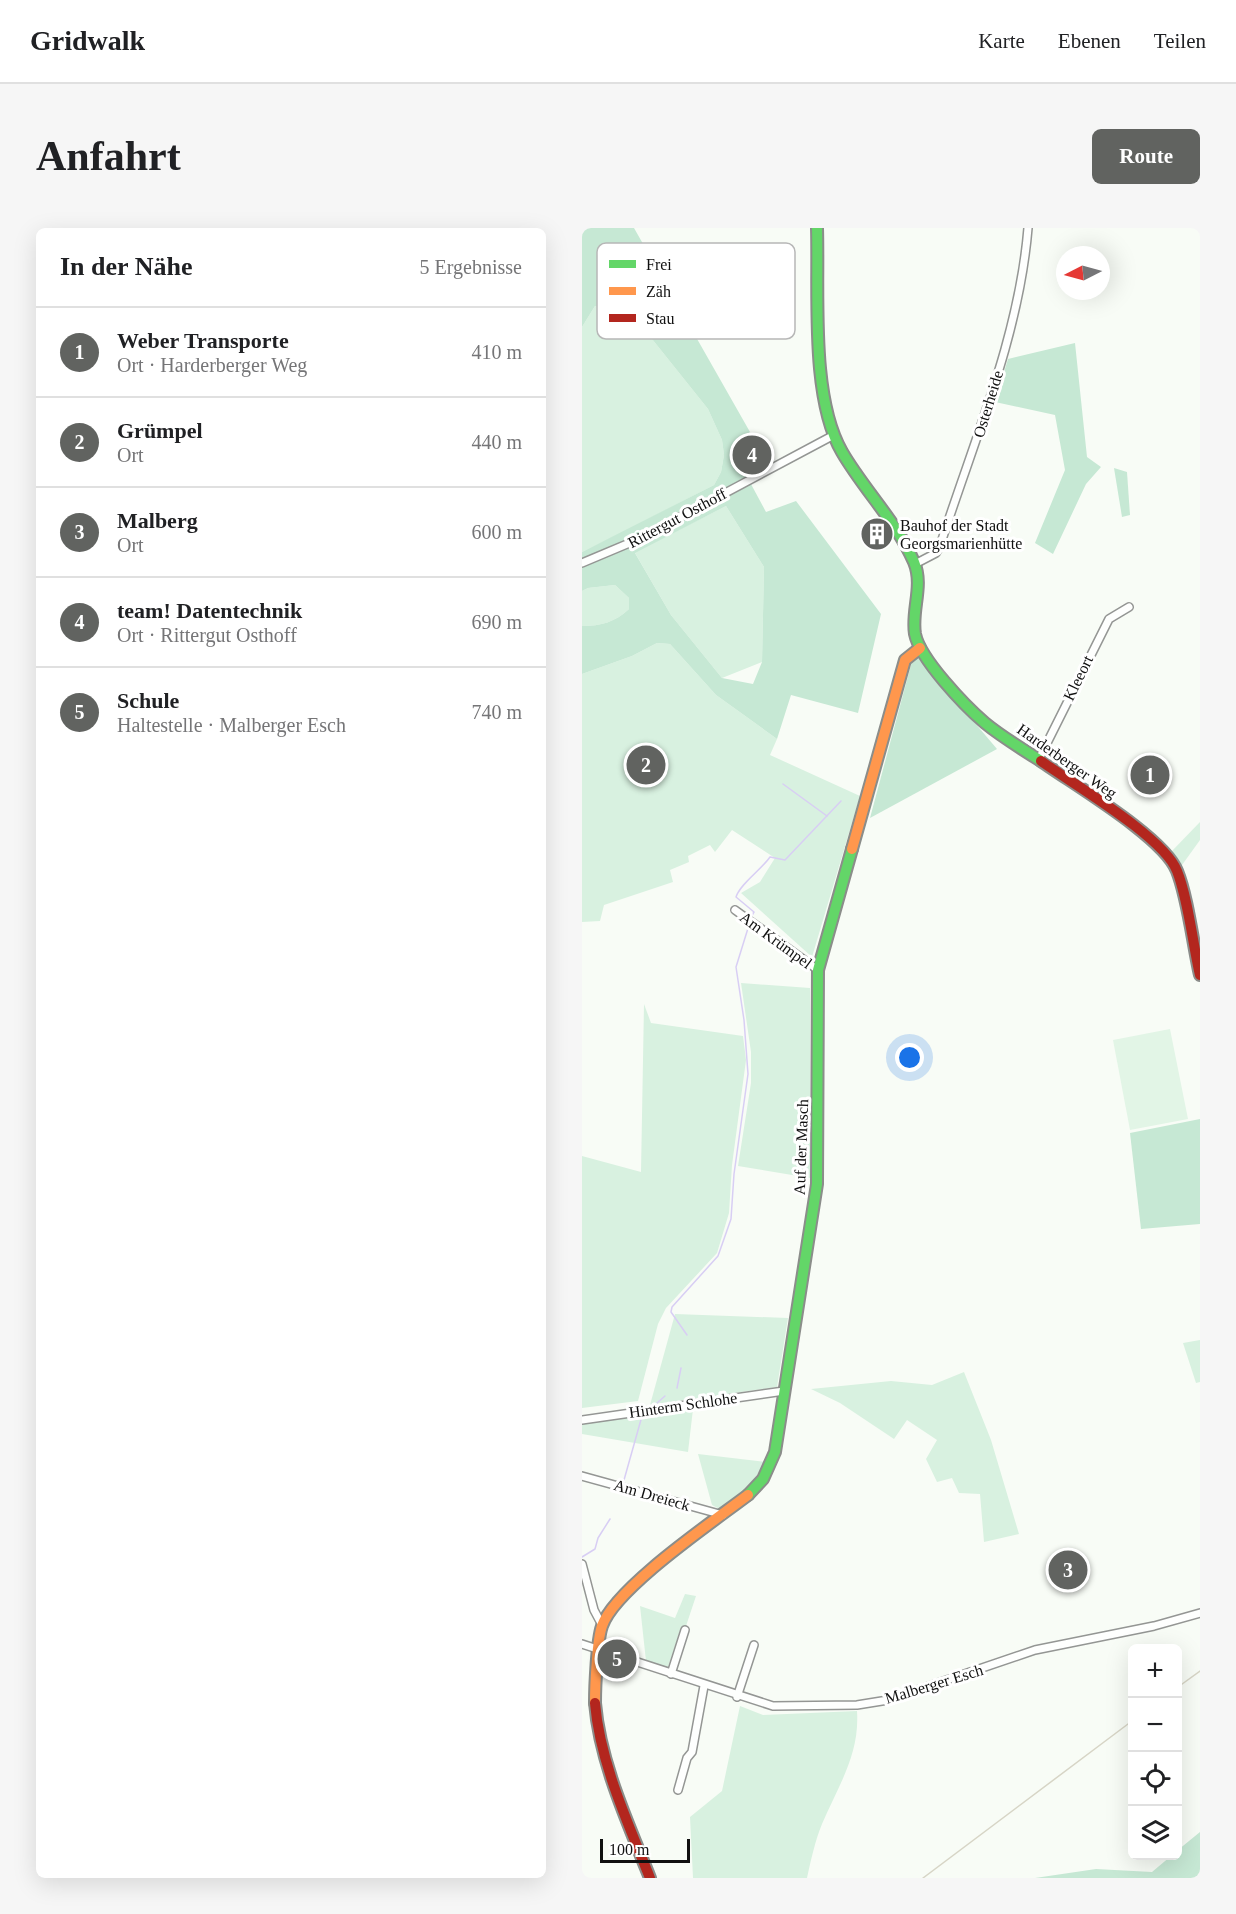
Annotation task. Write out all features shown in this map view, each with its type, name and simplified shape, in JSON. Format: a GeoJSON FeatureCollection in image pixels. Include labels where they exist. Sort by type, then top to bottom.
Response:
{"type":"FeatureCollection","features":[{"type":"Feature","properties":{"kind":"street"},"geometry":{"type":"LineString","coordinates":[[817,228],[821,385],[827,419],[834,435],[892,521],[915,564],[919,585],[915,633],[920,648]]}},
{"type":"Feature","properties":{"kind":"street","name":"Osterheide"},"geometry":{"type":"LineString","coordinates":[[915,564],[936,553],[940,546],[989,403],[1025,264],[1028,228]]}},
{"type":"Feature","properties":{"kind":"street","name":"Rittergut Osthoff"},"geometry":{"type":"LineString","coordinates":[[582,563],[639,539],[834,435]]}},
{"type":"Feature","properties":{"kind":"street","name":"Kleeort"},"geometry":{"type":"LineString","coordinates":[[1039,759],[1109,619],[1129,607]]}},
{"type":"Feature","properties":{"kind":"street","name":"Harderberger Weg"},"geometry":{"type":"LineString","coordinates":[[920,648],[945,681],[984,722],[1146,835],[1169,857],[1177,870],[1200,975]]}},
{"type":"Feature","properties":{"kind":"street","name":"Auf der Masch"},"geometry":{"type":"LineString","coordinates":[[602,1625],[621,1599],[649,1570],[723,1515],[764,1479],[775,1452],[818,1184],[818,969],[905,660],[920,648]]}},
{"type":"Feature","properties":{"kind":"street","name":"Am Krümpel"},"geometry":{"type":"LineString","coordinates":[[735,910],[818,969]]}},
{"type":"Feature","properties":{"kind":"street","name":"Hinterm Schlohe"},"geometry":{"type":"LineString","coordinates":[[582,1420],[784,1391]]}},
{"type":"Feature","properties":{"kind":"street","name":"Am Dreieck"},"geometry":{"type":"LineString","coordinates":[[582,1476],[723,1515]]}},
{"type":"Feature","properties":{"kind":"street"},"geometry":{"type":"LineString","coordinates":[[582,1564],[594,1610],[602,1625],[598,1647],[595,1700],[597,1726],[626,1819],[650,1878]]}},
{"type":"Feature","properties":{"kind":"street","name":"Malberger Esch"},"geometry":{"type":"LineString","coordinates":[[582,1644],[598,1647],[704,1686],[773,1706],[858,1705],[888,1700],[1035,1650],[1154,1626],[1200,1613]]}},
{"type":"Feature","properties":{"kind":"street"},"geometry":{"type":"LineString","coordinates":[[671,1674],[685,1630]]}},
{"type":"Feature","properties":{"kind":"street"},"geometry":{"type":"LineString","coordinates":[[737,1696],[754,1645]]}},
{"type":"Feature","properties":{"kind":"street"},"geometry":{"type":"LineString","coordinates":[[678,1790],[687,1758],[692,1752],[704,1686]]}},
{"type":"Feature","properties":{"kind":"green space"},"geometry":{"type":"Polygon","coordinates":[[[582,228],[634,228],[643,243],[597,243],[597,307],[595,306],[582,327],[582,228]]]}},
{"type":"Feature","properties":{"kind":"green space"},"geometry":{"type":"Polygon","coordinates":[[[595,306],[597,307],[597,339],[652,339],[708,409],[722,440],[724,455],[721,472],[714,485],[582,552],[582,327],[595,306]]]}},
{"type":"Feature","properties":{"kind":"green space"},"geometry":{"type":"Polygon","coordinates":[[[652,339],[697,339],[750,432],[731,447],[766,512],[796,501],[881,614],[858,713],[791,695],[777,739],[716,695],[670,644],[657,643],[632,656],[582,674],[582,626],[602,624],[613,620],[629,609],[629,598],[615,585],[588,588],[582,591],[582,552],[714,485],[721,472],[724,455],[722,440],[708,409],[652,339]],[[726,506],[635,553],[671,615],[722,678],[753,684],[762,662],[764,567],[726,506]]]}},
{"type":"Feature","properties":{"kind":"green space"},"geometry":{"type":"Polygon","coordinates":[[[1075,343],[1087,457],[1101,467],[1086,484],[1053,554],[1035,543],[1065,470],[1055,415],[995,402],[1008,359],[1075,343]]]}},
{"type":"Feature","properties":{"kind":"green space"},"geometry":{"type":"Polygon","coordinates":[[[1114,468],[1127,472],[1130,515],[1122,517],[1114,468]]]}},
{"type":"Feature","properties":{"kind":"green space"},"geometry":{"type":"Polygon","coordinates":[[[726,506],[764,567],[762,662],[722,678],[671,615],[623,532],[635,552],[726,506]]]}},
{"type":"Feature","properties":{"kind":"green space"},"geometry":{"type":"Polygon","coordinates":[[[615,585],[629,598],[629,609],[607,622],[582,626],[582,591],[588,588],[615,585]]]}},
{"type":"Feature","properties":{"kind":"green space"},"geometry":{"type":"Polygon","coordinates":[[[657,643],[670,644],[716,695],[777,739],[770,755],[860,796],[812,957],[741,893],[760,882],[775,858],[732,830],[715,852],[710,845],[688,856],[689,862],[670,870],[673,882],[604,905],[600,921],[582,922],[582,674],[632,656],[657,643]]]}},
{"type":"Feature","properties":{"kind":"green space"},"geometry":{"type":"Polygon","coordinates":[[[919,657],[997,749],[870,818],[912,661],[919,657]]]}},
{"type":"Feature","properties":{"kind":"green space"},"geometry":{"type":"Polygon","coordinates":[[[1200,822],[1200,840],[1182,865],[1172,851],[1200,822]]]}},
{"type":"Feature","properties":{"kind":"green space"},"geometry":{"type":"Polygon","coordinates":[[[741,983],[810,988],[810,1178],[738,1166],[751,1083],[751,1052],[741,983]]]}},
{"type":"Feature","properties":{"kind":"green space"},"geometry":{"type":"Polygon","coordinates":[[[644,1004],[651,1023],[743,1036],[746,1060],[732,1165],[729,1213],[717,1253],[666,1308],[658,1324],[638,1401],[582,1408],[582,1156],[641,1172],[644,1004]]]}},
{"type":"Feature","properties":{"kind":"green space"},"geometry":{"type":"Polygon","coordinates":[[[1170,1029],[1188,1119],[1130,1130],[1113,1040],[1170,1029]]]}},
{"type":"Feature","properties":{"kind":"green space"},"geometry":{"type":"Polygon","coordinates":[[[1200,1119],[1200,1224],[1141,1229],[1130,1133],[1200,1119]]]}},
{"type":"Feature","properties":{"kind":"green space"},"geometry":{"type":"Polygon","coordinates":[[[675,1314],[788,1318],[777,1387],[650,1405],[675,1314]]]}},
{"type":"Feature","properties":{"kind":"green space"},"geometry":{"type":"Polygon","coordinates":[[[1200,1340],[1200,1382],[1196,1383],[1183,1343],[1200,1340]]]}},
{"type":"Feature","properties":{"kind":"green space"},"geometry":{"type":"Polygon","coordinates":[[[964,1372],[991,1440],[1019,1534],[984,1542],[980,1494],[959,1493],[952,1478],[937,1482],[926,1459],[937,1440],[907,1420],[894,1439],[840,1403],[811,1389],[891,1381],[932,1385],[964,1372]]]}},
{"type":"Feature","properties":{"kind":"green space"},"geometry":{"type":"Polygon","coordinates":[[[693,1409],[688,1452],[582,1434],[582,1423],[693,1409]]]}},
{"type":"Feature","properties":{"kind":"green space"},"geometry":{"type":"Polygon","coordinates":[[[698,1454],[766,1462],[758,1479],[723,1511],[712,1505],[698,1454]]]}},
{"type":"Feature","properties":{"kind":"green space"},"geometry":{"type":"Polygon","coordinates":[[[685,1594],[696,1596],[686,1626],[681,1627],[667,1670],[646,1661],[640,1606],[675,1618],[685,1594]]]}},
{"type":"Feature","properties":{"kind":"green space"},"geometry":{"type":"Polygon","coordinates":[[[740,1706],[763,1715],[857,1711],[855,1742],[847,1770],[820,1830],[807,1878],[693,1878],[690,1817],[722,1791],[740,1706]]]}},
{"type":"Feature","properties":{"kind":"green space"},"geometry":{"type":"Polygon","coordinates":[[[1200,1832],[1200,1878],[1035,1878],[1096,1869],[1152,1872],[1166,1860],[1182,1860],[1182,1847],[1200,1832]]]}},
{"type":"Feature","properties":{"kind":"waterway"},"geometry":{"type":"LineString","coordinates":[[783,784],[827,816]]}},
{"type":"Feature","properties":{"kind":"waterway"},"geometry":{"type":"LineString","coordinates":[[751,917],[754,912],[736,897],[738,892],[770,857],[785,860],[841,801]]}},
{"type":"Feature","properties":{"kind":"waterway"},"geometry":{"type":"LineString","coordinates":[[687,1335],[671,1312],[672,1307],[718,1256],[731,1219],[734,1174],[748,1074],[744,1020],[736,967],[749,925]]}},
{"type":"Feature","properties":{"kind":"waterway"},"geometry":{"type":"LineString","coordinates":[[677,1388],[681,1368]]}},
{"type":"Feature","properties":{"kind":"waterway"},"geometry":{"type":"LineString","coordinates":[[657,1403],[665,1396]]}},
{"type":"Feature","properties":{"kind":"waterway"},"geometry":{"type":"LineString","coordinates":[[624,1480],[642,1416]]}},
{"type":"Feature","properties":{"kind":"waterway"},"geometry":{"type":"LineString","coordinates":[[582,1557],[595,1549],[598,1538],[610,1519]]}},
{"type":"Feature","properties":{"kind":"railway"},"geometry":{"type":"LineString","coordinates":[[1182,1684],[1200,1671]]}},
{"type":"Feature","properties":{"kind":"railway"},"geometry":{"type":"LineString","coordinates":[[923,1878],[1128,1724]]}},
{"type":"Feature","properties":{"kind":"traffic: fast"},"geometry":{"type":"LineString","coordinates":[[817,228],[818,343],[825,403],[832,429],[842,452],[889,519],[914,562],[918,580],[914,625],[919,644],[944,682],[976,715],[998,733],[1041,761]]}},
{"type":"Feature","properties":{"kind":"traffic: fast"},"geometry":{"type":"LineString","coordinates":[[748,1495],[763,1479],[775,1452],[817,1184],[818,970],[852,849]]}},
{"type":"Feature","properties":{"kind":"traffic: slow"},"geometry":{"type":"LineString","coordinates":[[852,849],[905,660],[920,648]]}},
{"type":"Feature","properties":{"kind":"traffic: slow"},"geometry":{"type":"LineString","coordinates":[[595,1703],[600,1633],[611,1611],[626,1593],[667,1556],[748,1495]]}},
{"type":"Feature","properties":{"kind":"traffic: jam"},"geometry":{"type":"LineString","coordinates":[[1041,761],[1137,827],[1169,857],[1177,871],[1184,894],[1200,975]]}},
{"type":"Feature","properties":{"kind":"traffic: jam"},"geometry":{"type":"LineString","coordinates":[[595,1703],[609,1770],[650,1878]]}},
{"type":"Feature","properties":{"kind":"place","name":"team! Datentechnik"},"geometry":{"type":"Point","coordinates":[752,455]}},
{"type":"Feature","properties":{"kind":"place","name":"Bauhof der Stadt Georgsmarienhütte"},"geometry":{"type":"Point","coordinates":[877,534]}},
{"type":"Feature","properties":{"kind":"place","name":"Grümpel"},"geometry":{"type":"Point","coordinates":[646,765]}},
{"type":"Feature","properties":{"kind":"place","name":"Weber Transporte"},"geometry":{"type":"Point","coordinates":[1150,775]}},
{"type":"Feature","properties":{"kind":"place","name":"Malberg"},"geometry":{"type":"Point","coordinates":[1068,1570]}},
{"type":"Feature","properties":{"kind":"place","name":"Schule"},"geometry":{"type":"Point","coordinates":[617,1659]}}]}
